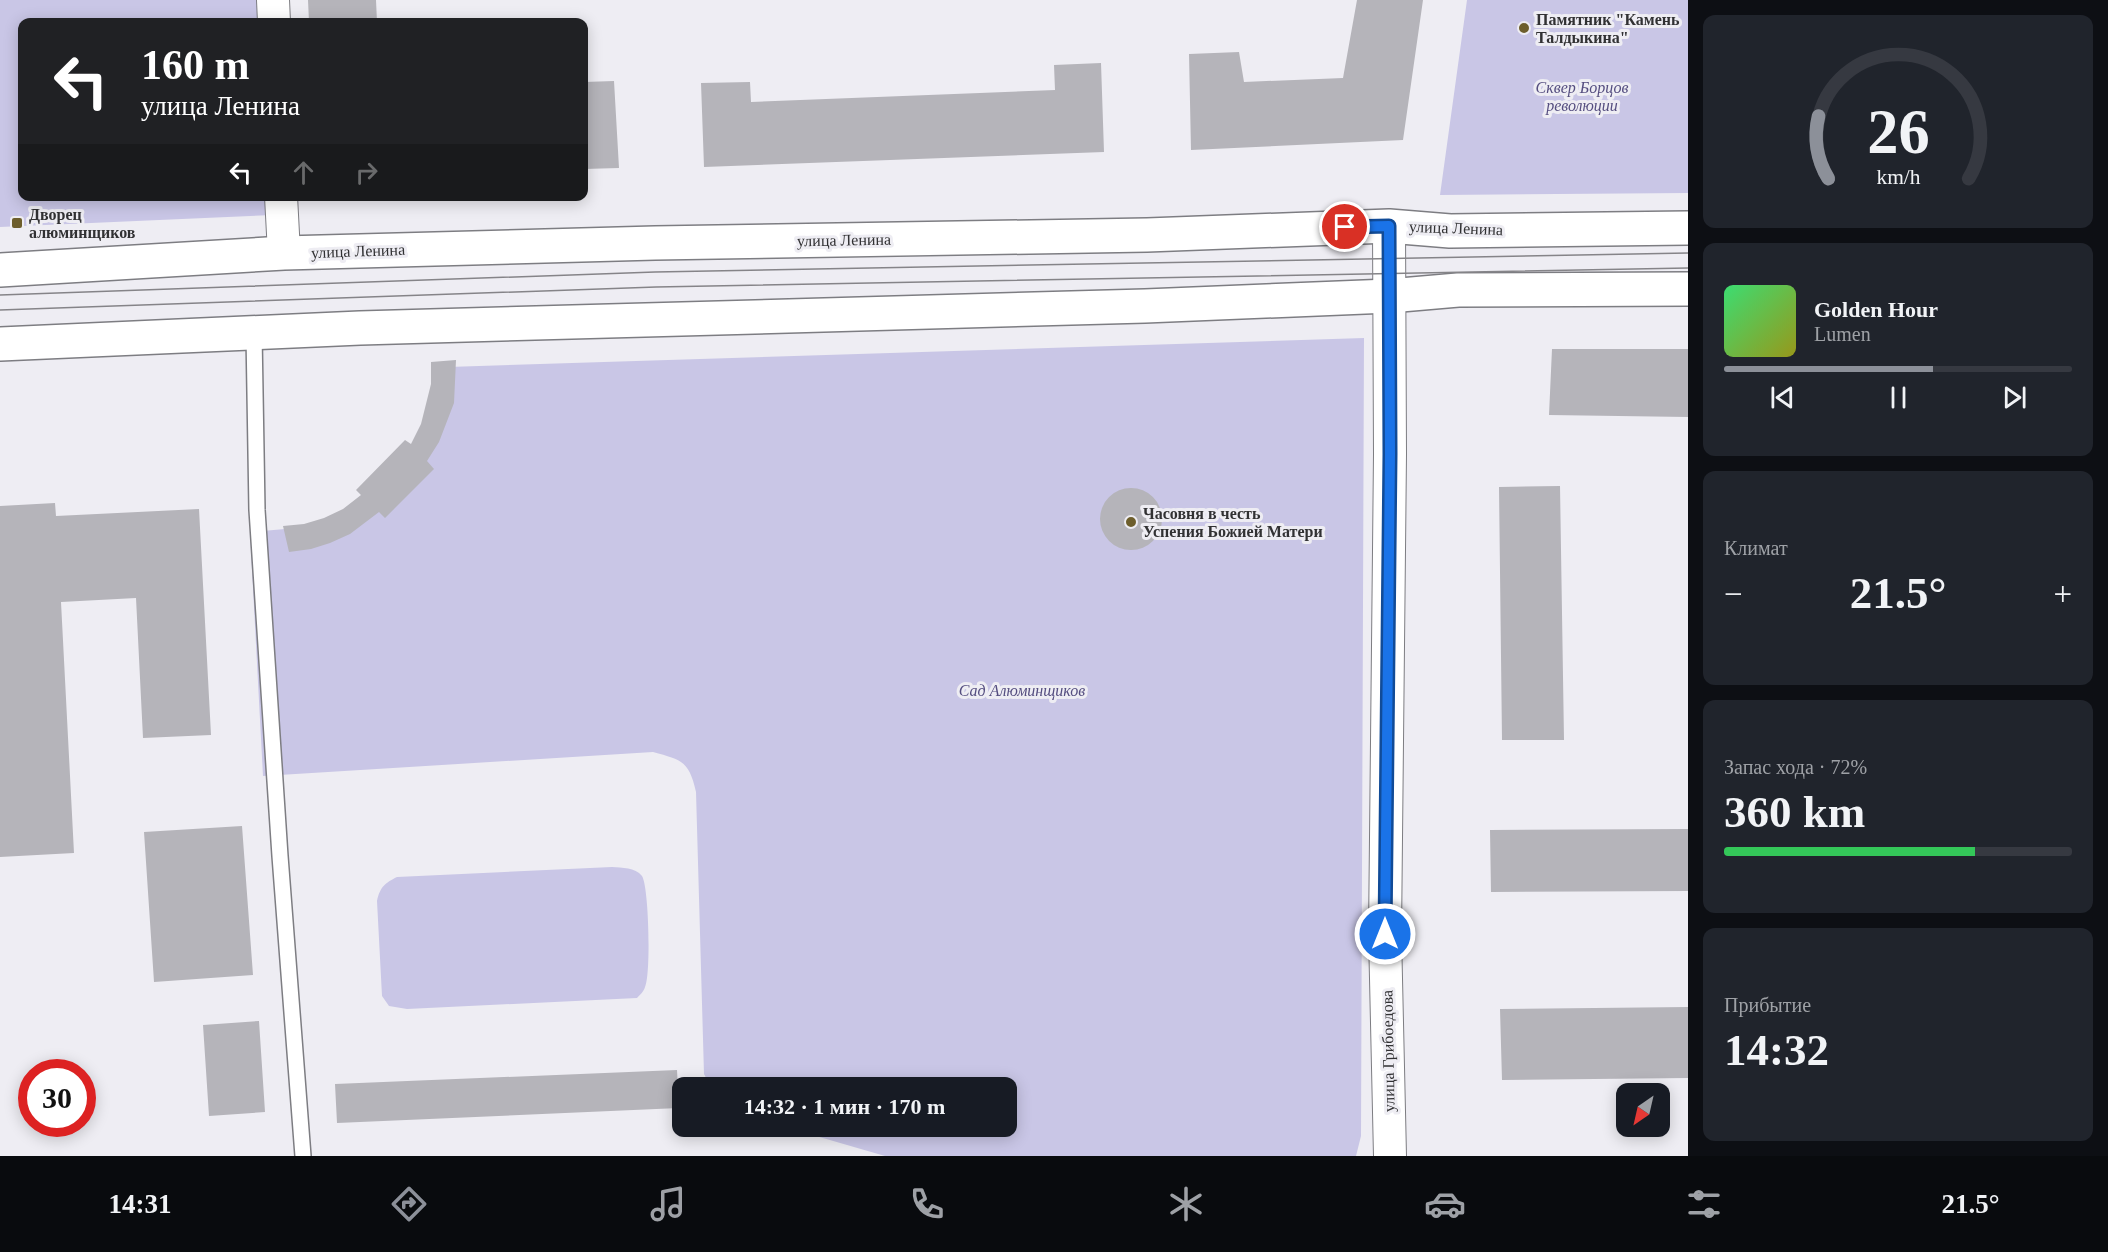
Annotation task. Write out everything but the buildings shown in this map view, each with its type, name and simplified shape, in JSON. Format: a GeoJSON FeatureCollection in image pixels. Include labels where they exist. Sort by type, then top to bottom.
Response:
{"type":"FeatureCollection","features":[{"type":"Feature","properties":{"kind":"main road","name":"улица Ленина"},"geometry":{"type":"LineString","coordinates":[[0,270],[284,253],[655,243],[1147,235],[1389,226],[1450,231],[1688,228]]}},
{"type":"Feature","properties":{"kind":"main road"},"geometry":{"type":"LineString","coordinates":[[0,344],[372,328],[1133,306],[1389,296],[1458,290],[1688,289]]}},
{"type":"Feature","properties":{"kind":"street"},"geometry":{"type":"LineString","coordinates":[[273,0],[274,18]]}},
{"type":"Feature","properties":{"kind":"street"},"geometry":{"type":"LineString","coordinates":[[281,201],[284,253]]}},
{"type":"Feature","properties":{"kind":"street","name":"улица Грибоедова"},"geometry":{"type":"LineString","coordinates":[[1389,226],[1390,466],[1385,934],[1390,1156]]}},
{"type":"Feature","properties":{"kind":"lane"},"geometry":{"type":"LineString","coordinates":[[254,334],[257,510],[303,1156]]}},
{"type":"Feature","properties":{"kind":"green space"},"geometry":{"type":"Polygon","coordinates":[[[0,0],[271,0],[271,18],[18,18],[18,201],[273,201],[273,215],[0,227],[0,0]]]}},
{"type":"Feature","properties":{"kind":"green space","name":"Сквер Борцов революции"},"geometry":{"type":"Polygon","coordinates":[[[1467,0],[1688,0],[1688,193],[1440,195],[1467,0]]]}},
{"type":"Feature","properties":{"kind":"green space","name":"Сад Алюминщиков"},"geometry":{"type":"Polygon","coordinates":[[[1364,338],[1361,1136],[1356,1156],[885,1156],[819,1137],[1017,1137],[1017,1077],[706,1077],[696,792],[690,774],[683,763],[653,752],[263,776],[250,532],[330,525],[419,456],[448,367],[1364,338]]]}},
{"type":"Feature","properties":{"kind":"green space"},"geometry":{"type":"Polygon","coordinates":[[[612,867],[636,871],[642,876],[644,883],[649,950],[647,979],[642,993],[637,998],[407,1009],[389,1006],[382,996],[377,901],[381,889],[393,879],[612,867]]]}},
{"type":"Feature","properties":{"kind":"tram line"},"geometry":{"type":"LineString","coordinates":[[0,295],[655,272],[1688,253]]}},
{"type":"Feature","properties":{"kind":"tram line"},"geometry":{"type":"LineString","coordinates":[[0,310],[656,287],[1688,268]]}},
{"type":"Feature","properties":{"kind":"place","name":"Памятник \"Камень Талдыкина\""},"geometry":{"type":"Point","coordinates":[1524,28]}},
{"type":"Feature","properties":{"kind":"place","name":"Дворец алюминщиков"},"geometry":{"type":"Point","coordinates":[17,223]}},
{"type":"Feature","properties":{"kind":"place","name":"Часовня в честь Успения Божией Матери"},"geometry":{"type":"Point","coordinates":[1131,522]}},
{"type":"Feature","properties":{"kind":"route"},"geometry":{"type":"LineString","coordinates":[[1345,227],[1389,226],[1390,454],[1385,934]]}}]}
